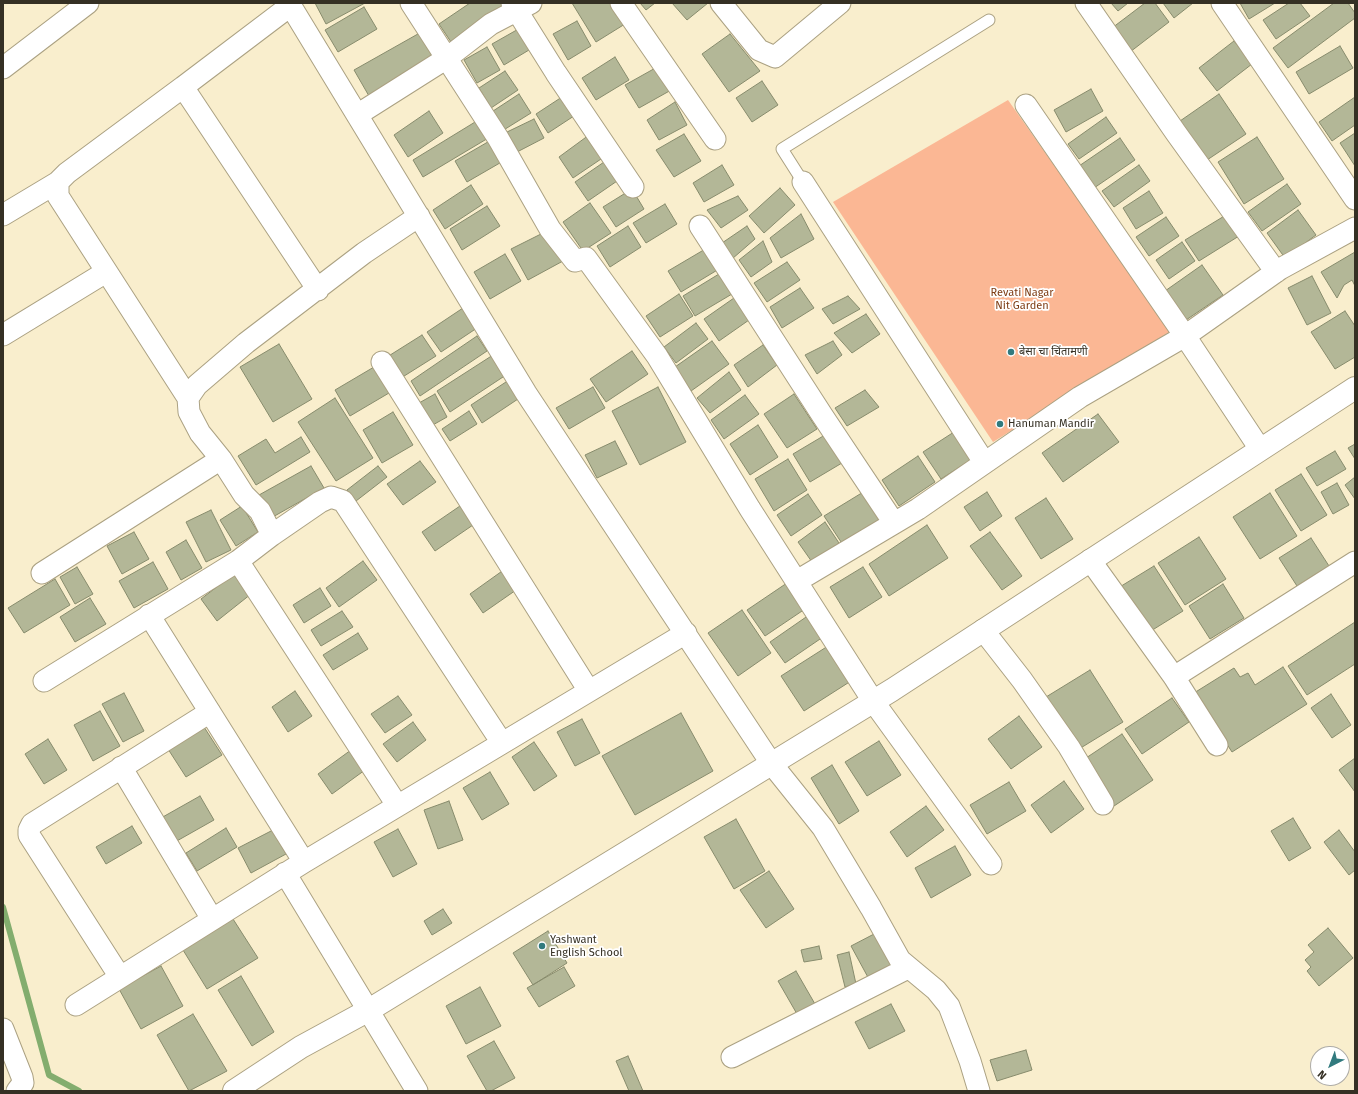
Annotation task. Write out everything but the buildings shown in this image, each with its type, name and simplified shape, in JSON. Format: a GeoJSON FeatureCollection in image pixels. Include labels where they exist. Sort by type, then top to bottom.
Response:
{"type":"FeatureCollection","features":[{"type":"Feature","properties":{"kind":"street"},"geometry":{"type":"LineString","coordinates":[[3,68],[88,3]]}},
{"type":"Feature","properties":{"kind":"street"},"geometry":{"type":"LineString","coordinates":[[411,3],[498,138],[550,229],[575,261],[586,258],[657,356],[796,582],[873,701],[991,864]]}},
{"type":"Feature","properties":{"kind":"street"},"geometry":{"type":"LineString","coordinates":[[621,3],[715,139]]}},
{"type":"Feature","properties":{"kind":"street"},"geometry":{"type":"LineString","coordinates":[[721,3],[759,50],[775,57],[840,3]]}},
{"type":"Feature","properties":{"kind":"street"},"geometry":{"type":"LineString","coordinates":[[1086,3],[1176,133],[1276,272]]}},
{"type":"Feature","properties":{"kind":"street"},"geometry":{"type":"LineString","coordinates":[[1222,3],[1355,200]]}},
{"type":"Feature","properties":{"kind":"street"},"geometry":{"type":"LineString","coordinates":[[3,215],[58,182],[67,173],[183,87],[290,4],[526,393],[771,763],[823,828],[900,960],[936,990],[949,1006],[970,1061],[979,1091]]}},
{"type":"Feature","properties":{"kind":"street"},"geometry":{"type":"LineString","coordinates":[[357,115],[447,58],[491,24],[520,6],[633,187]]}},
{"type":"Feature","properties":{"kind":"street"},"geometry":{"type":"LineString","coordinates":[[183,87],[318,290]]}},
{"type":"Feature","properties":{"kind":"street"},"geometry":{"type":"LineString","coordinates":[[1026,105],[1185,336],[1260,449]]}},
{"type":"Feature","properties":{"kind":"street"},"geometry":{"type":"LineString","coordinates":[[58,182],[58,196],[188,398],[189,412],[200,433],[221,460],[244,495],[260,511],[272,535]]}},
{"type":"Feature","properties":{"kind":"street"},"geometry":{"type":"LineString","coordinates":[[803,182],[984,462]]}},
{"type":"Feature","properties":{"kind":"street"},"geometry":{"type":"LineString","coordinates":[[188,398],[197,385],[246,343],[318,290],[364,253],[419,216]]}},
{"type":"Feature","properties":{"kind":"street"},"geometry":{"type":"LineString","coordinates":[[700,226],[822,415],[894,523]]}},
{"type":"Feature","properties":{"kind":"street"},"geometry":{"type":"LineString","coordinates":[[796,582],[894,523],[1080,397],[1185,336],[1276,272],[1355,228]]}},
{"type":"Feature","properties":{"kind":"street"},"geometry":{"type":"LineString","coordinates":[[3,335],[106,272]]}},
{"type":"Feature","properties":{"kind":"street"},"geometry":{"type":"LineString","coordinates":[[382,362],[589,691]]}},
{"type":"Feature","properties":{"kind":"street"},"geometry":{"type":"LineString","coordinates":[[234,1091],[300,1047],[368,1010],[873,701],[1355,388]]}},
{"type":"Feature","properties":{"kind":"street"},"geometry":{"type":"LineString","coordinates":[[42,572],[221,460]]}},
{"type":"Feature","properties":{"kind":"street"},"geometry":{"type":"LineString","coordinates":[[44,681],[238,561],[272,535],[320,502],[331,497],[343,502],[502,742]]}},
{"type":"Feature","properties":{"kind":"street"},"geometry":{"type":"LineString","coordinates":[[1090,560],[1174,676],[1217,745]]}},
{"type":"Feature","properties":{"kind":"street"},"geometry":{"type":"LineString","coordinates":[[238,561],[397,805]]}},
{"type":"Feature","properties":{"kind":"street"},"geometry":{"type":"LineString","coordinates":[[1174,676],[1355,562]]}},
{"type":"Feature","properties":{"kind":"street"},"geometry":{"type":"LineString","coordinates":[[149,615],[304,862]]}},
{"type":"Feature","properties":{"kind":"street"},"geometry":{"type":"LineString","coordinates":[[983,630],[1022,680],[1069,747],[1103,804]]}},
{"type":"Feature","properties":{"kind":"street"},"geometry":{"type":"LineString","coordinates":[[76,1005],[285,873],[686,633]]}},
{"type":"Feature","properties":{"kind":"street"},"geometry":{"type":"LineString","coordinates":[[120,977],[34,841],[29,830],[32,824],[210,712]]}},
{"type":"Feature","properties":{"kind":"street"},"geometry":{"type":"LineString","coordinates":[[122,768],[212,919]]}},
{"type":"Feature","properties":{"kind":"street"},"geometry":{"type":"LineString","coordinates":[[285,873],[417,1091]]}},
{"type":"Feature","properties":{"kind":"street"},"geometry":{"type":"LineString","coordinates":[[732,1057],[908,968]]}},
{"type":"Feature","properties":{"kind":"street"},"geometry":{"type":"LineString","coordinates":[[3,1029],[22,1077],[23,1082],[17,1091]]}},
{"type":"Feature","properties":{"kind":"lane"},"geometry":{"type":"LineString","coordinates":[[803,182],[782,149],[989,20]]}},
{"type":"Feature","properties":{"kind":"green space","name":"Revati Nagar Nit Garden"},"geometry":{"type":"Polygon","coordinates":[[[1008,100],[1171,331],[993,442],[833,202],[1008,100]]]}},
{"type":"Feature","properties":{"kind":"waterway"},"geometry":{"type":"LineString","coordinates":[[3,907],[49,1075],[79,1091]]}},
{"type":"Feature","properties":{"kind":"place","name":"बेसा चा चिंतामणी"},"geometry":{"type":"Point","coordinates":[1011,352]}},
{"type":"Feature","properties":{"kind":"place","name":"Hanuman Mandir"},"geometry":{"type":"Point","coordinates":[1000,424]}},
{"type":"Feature","properties":{"kind":"place","name":"Yashwant English School"},"geometry":{"type":"Point","coordinates":[542,946]}}]}
